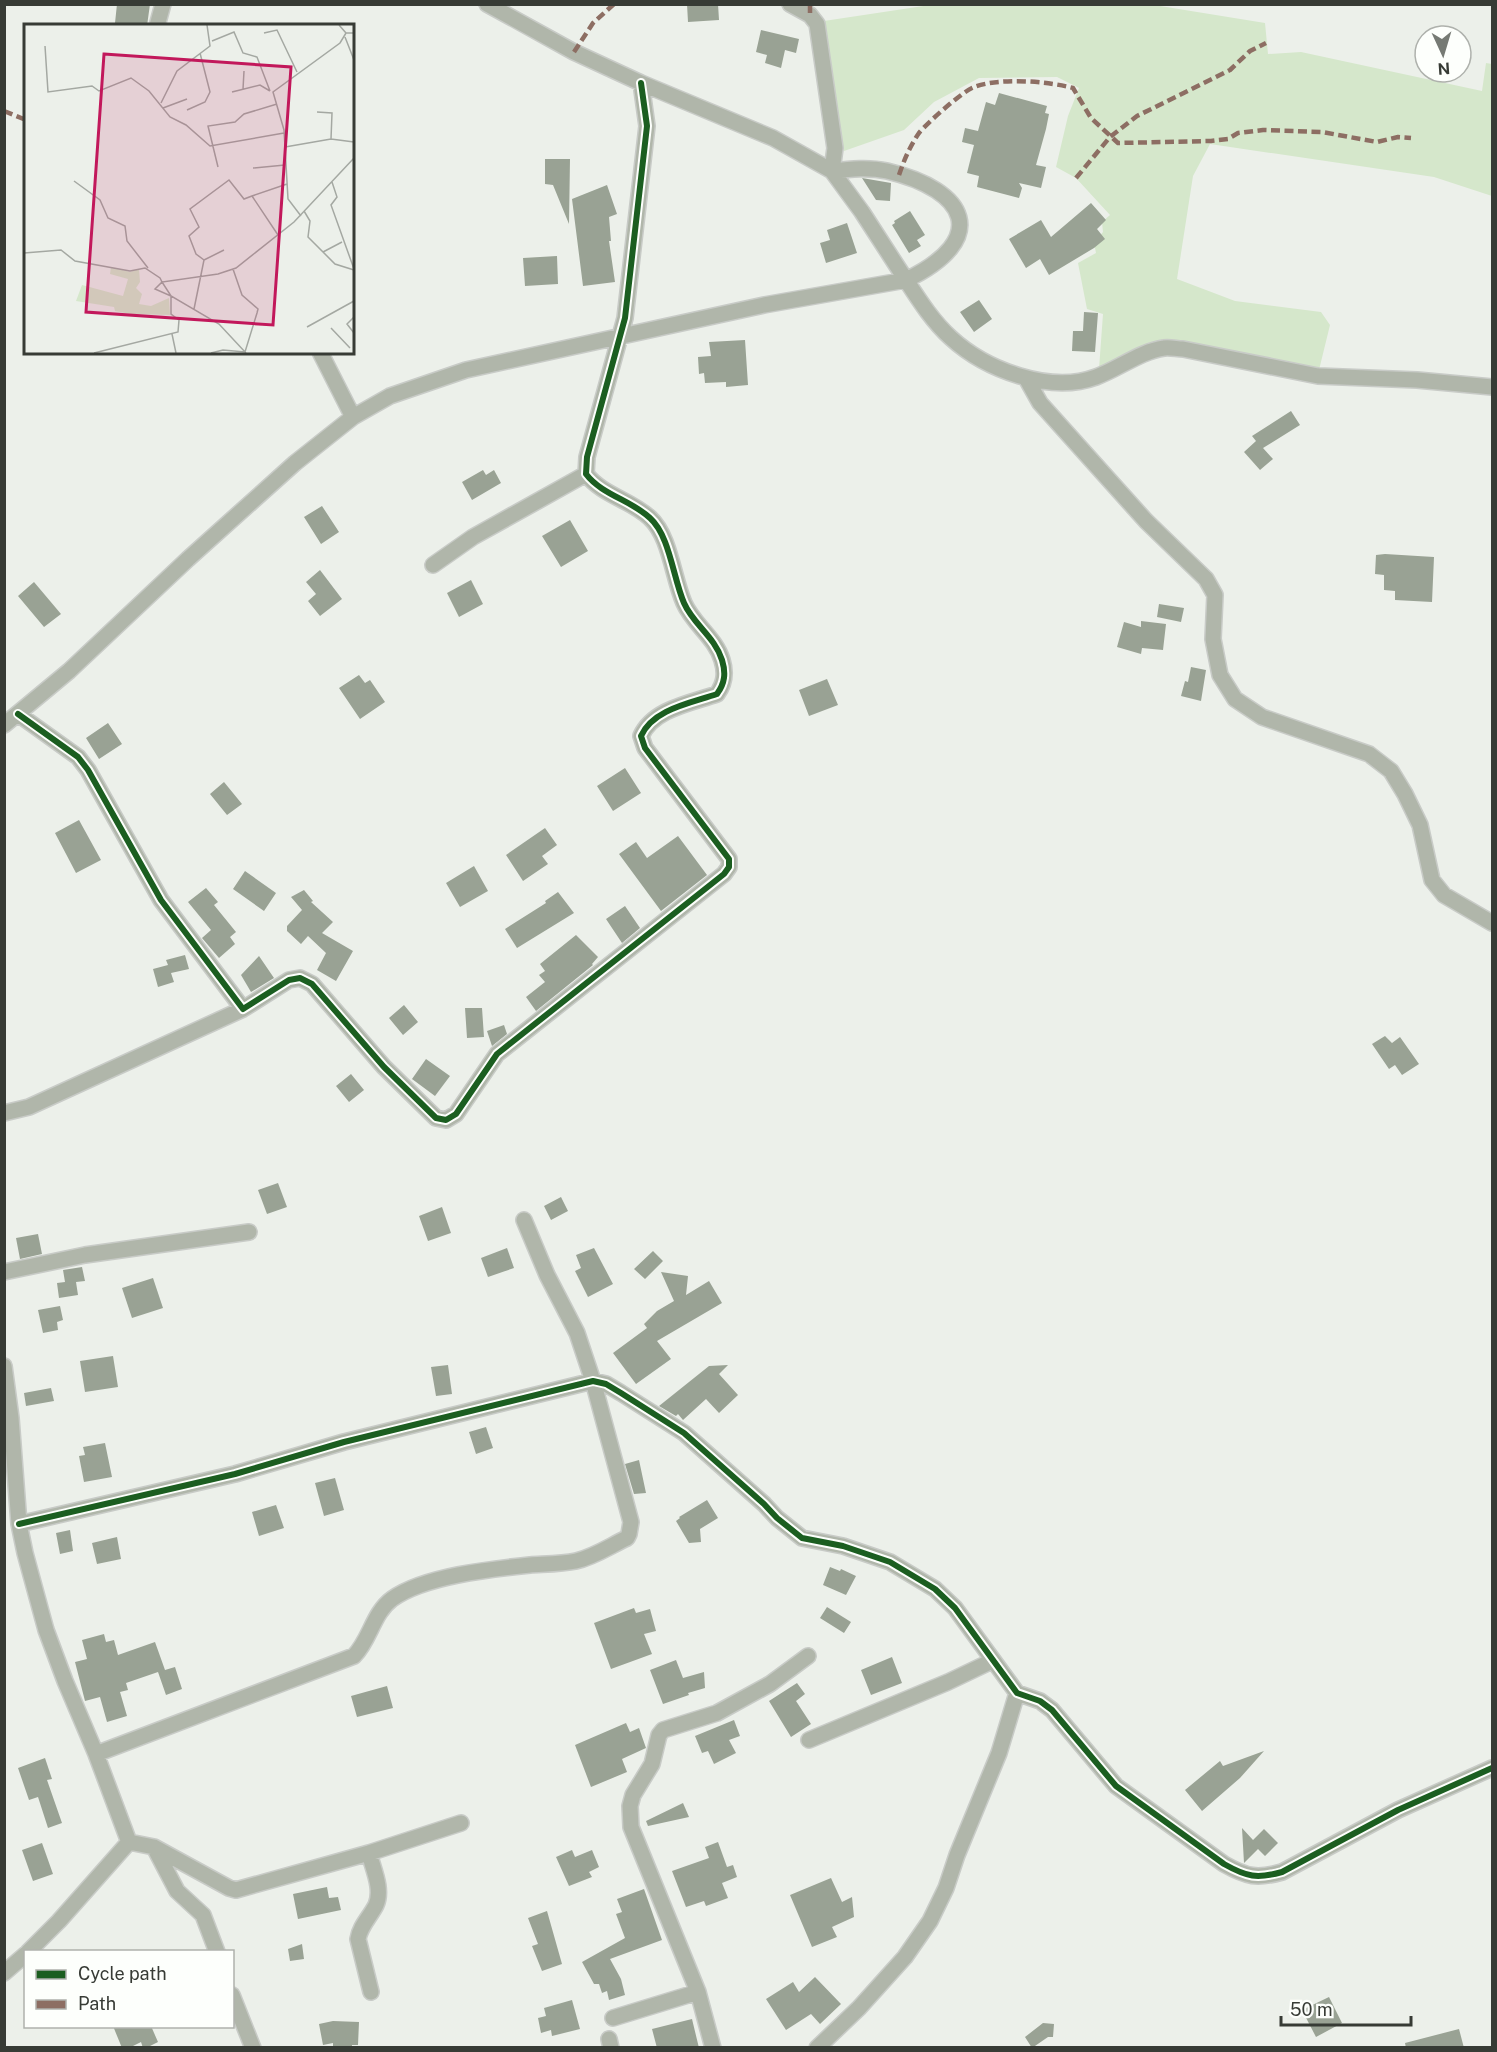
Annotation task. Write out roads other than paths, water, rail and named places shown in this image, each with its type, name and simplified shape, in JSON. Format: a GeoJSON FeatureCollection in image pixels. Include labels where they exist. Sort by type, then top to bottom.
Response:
{"type":"FeatureCollection","features":[{"type":"Feature","properties":{"kind":"street"},"geometry":{"type":"LineString","coordinates":[[158,24],[163,4]]}},
{"type":"Feature","properties":{"kind":"street"},"geometry":{"type":"LineString","coordinates":[[487,4],[574,52],[641,83],[773,138],[832,171],[862,212],[922,305],[950,338],[981,360],[1026,378],[1071,382],[1094,378],[1164,348],[1183,349],[1318,376],[1417,380],[1492,387]]}},
{"type":"Feature","properties":{"kind":"street"},"geometry":{"type":"LineString","coordinates":[[790,4],[810,15],[817,24],[835,148],[832,171]]}},
{"type":"Feature","properties":{"kind":"street"},"geometry":{"type":"LineString","coordinates":[[4,1113],[29,1107],[243,1009],[289,980],[300,978],[312,984],[384,1067],[436,1118],[446,1120],[456,1114],[497,1054],[724,874],[729,867],[729,859],[645,748],[641,735],[646,725],[657,715],[717,694],[723,686],[725,673],[722,658],[709,635],[696,622],[684,603],[662,535],[651,518],[593,483],[586,474],[587,457],[625,318],[647,126],[641,83]]}},
{"type":"Feature","properties":{"kind":"street"},"geometry":{"type":"LineString","coordinates":[[4,725],[69,671],[188,559],[295,463],[353,417],[390,396],[466,370],[764,305],[906,280],[922,272],[948,253],[958,240],[961,228],[960,216],[945,196],[923,183],[886,170],[857,168],[832,171]]}},
{"type":"Feature","properties":{"kind":"street"},"geometry":{"type":"LineString","coordinates":[[321,354],[353,417]]}},
{"type":"Feature","properties":{"kind":"street"},"geometry":{"type":"LineString","coordinates":[[1026,378],[1040,403],[1146,521],[1206,579],[1215,595],[1213,639],[1220,675],[1235,699],[1262,717],[1370,754],[1391,771],[1420,825],[1432,880],[1444,895],[1492,923]]}},
{"type":"Feature","properties":{"kind":"street"},"geometry":{"type":"LineString","coordinates":[[432,565],[473,537],[586,474]]}},
{"type":"Feature","properties":{"kind":"street"},"geometry":{"type":"LineString","coordinates":[[18,714],[78,757],[88,770],[161,900],[243,1009]]}},
{"type":"Feature","properties":{"kind":"street"},"geometry":{"type":"LineString","coordinates":[[96,1754],[354,1656],[362,1648],[383,1608],[391,1600],[414,1588],[495,1568],[575,1561],[589,1557],[627,1538],[631,1522],[593,1381],[577,1333],[547,1275],[524,1220]]}},
{"type":"Feature","properties":{"kind":"street"},"geometry":{"type":"LineString","coordinates":[[4,1272],[85,1255],[249,1232]]}},
{"type":"Feature","properties":{"kind":"street"},"geometry":{"type":"LineString","coordinates":[[4,1366],[19,1524],[25,1553],[46,1630],[129,1842]]}},
{"type":"Feature","properties":{"kind":"street"},"geometry":{"type":"LineString","coordinates":[[19,1524],[235,1474],[344,1442],[593,1381],[606,1384],[684,1433],[802,1538],[843,1546],[890,1562],[936,1589],[978,1637],[992,1661],[1017,1693],[1040,1701],[1052,1710],[1116,1786],[1242,1875],[1264,1877],[1282,1872],[1398,1810],[1492,1768]]}},
{"type":"Feature","properties":{"kind":"street"},"geometry":{"type":"LineString","coordinates":[[713,2048],[698,1992],[632,1827],[630,1806],[633,1795],[652,1764],[659,1735],[663,1730],[717,1713],[770,1684],[808,1656]]}},
{"type":"Feature","properties":{"kind":"street"},"geometry":{"type":"LineString","coordinates":[[809,1740],[992,1661]]}},
{"type":"Feature","properties":{"kind":"street"},"geometry":{"type":"LineString","coordinates":[[817,2048],[859,2008],[906,1957],[930,1921],[946,1888],[957,1855],[999,1753],[1017,1693]]}},
{"type":"Feature","properties":{"kind":"street"},"geometry":{"type":"LineString","coordinates":[[129,1842],[154,1847],[236,1890],[369,1853],[461,1823]]}},
{"type":"Feature","properties":{"kind":"street"},"geometry":{"type":"LineString","coordinates":[[30,1950],[129,1842]]}},
{"type":"Feature","properties":{"kind":"street"},"geometry":{"type":"LineString","coordinates":[[154,1847],[177,1891],[203,1915],[216,1950]]}},
{"type":"Feature","properties":{"kind":"street"},"geometry":{"type":"LineString","coordinates":[[369,1853],[378,1893],[376,1904],[359,1933],[358,1940],[371,1992]]}},
{"type":"Feature","properties":{"kind":"street"},"geometry":{"type":"LineString","coordinates":[[4,1973],[24,1956]]}},
{"type":"Feature","properties":{"kind":"street"},"geometry":{"type":"LineString","coordinates":[[613,2018],[698,1992]]}},
{"type":"Feature","properties":{"kind":"street"},"geometry":{"type":"LineString","coordinates":[[234,2000],[253,2048]]}}]}
